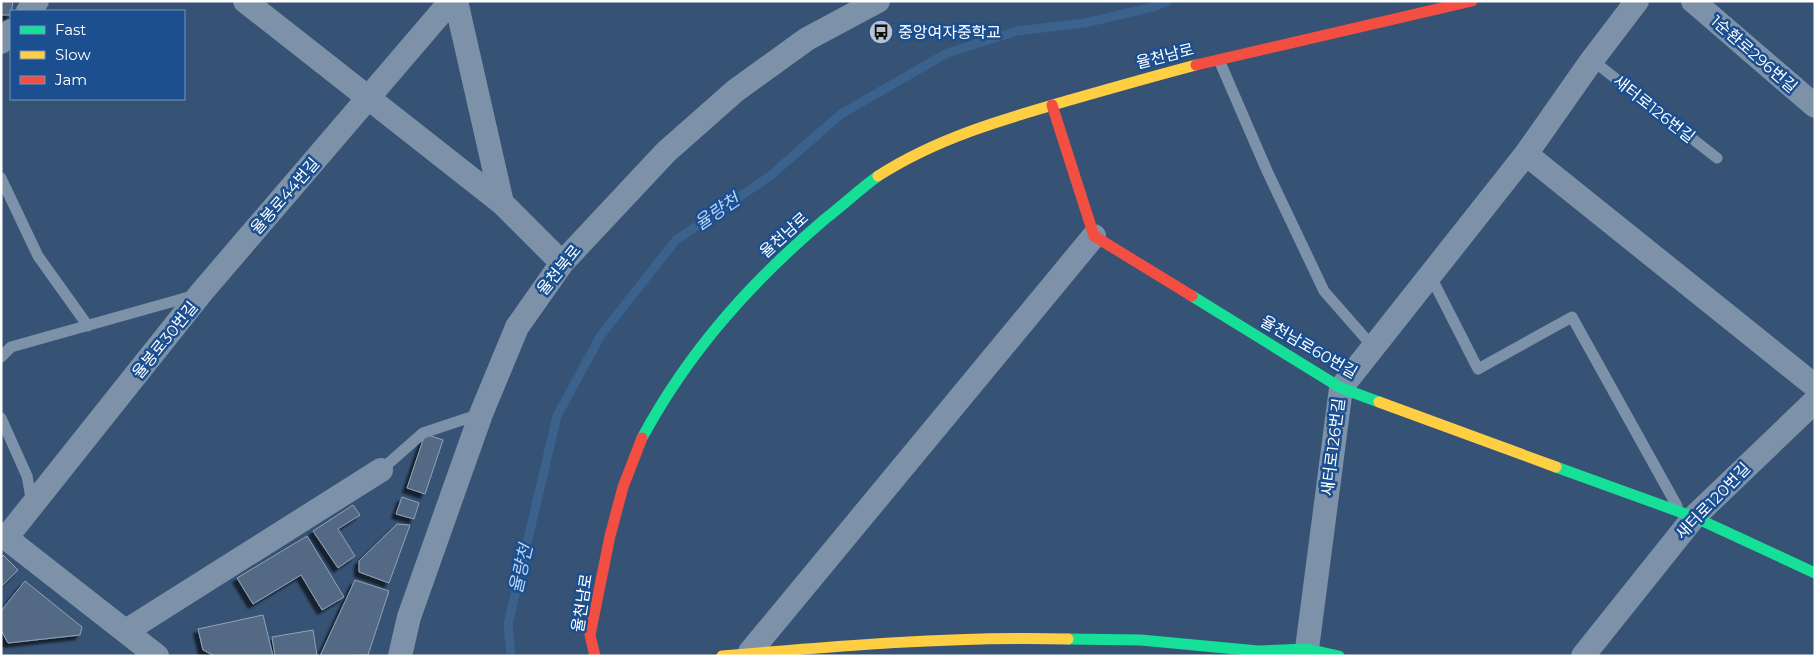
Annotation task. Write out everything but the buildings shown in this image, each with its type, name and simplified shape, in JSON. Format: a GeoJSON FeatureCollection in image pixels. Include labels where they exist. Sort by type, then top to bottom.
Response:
{"type":"FeatureCollection","features":[{"type":"Feature","properties":{"kind":"street"},"geometry":{"type":"LineString","coordinates":[[245,1],[502,203],[562,263]]}},
{"type":"Feature","properties":{"kind":"street","name":"율봉로44번길"},"geometry":{"type":"LineString","coordinates":[[202,293],[451,1]]}},
{"type":"Feature","properties":{"kind":"street"},"geometry":{"type":"LineString","coordinates":[[456,1],[502,203]]}},
{"type":"Feature","properties":{"kind":"street","name":"율천북로"},"geometry":{"type":"LineString","coordinates":[[400,656],[409,617],[481,414],[517,327],[562,263],[666,152],[735,91],[807,39],[878,1]]}},
{"type":"Feature","properties":{"kind":"street","name":"율천남로"},"geometry":{"type":"LineString","coordinates":[[594,656],[590,635],[618,501],[641,442],[669,390],[698,350],[754,284],[826,219],[884,172],[941,144],[1000,120],[1127,82],[1472,1]]}},
{"type":"Feature","properties":{"kind":"street","name":"새터로126번길"},"geometry":{"type":"LineString","coordinates":[[1307,648],[1340,388],[1526,154],[1592,60],[1637,1]]}},
{"type":"Feature","properties":{"kind":"street","name":"1순환로296번길"},"geometry":{"type":"LineString","coordinates":[[1693,1],[1815,106]]}},
{"type":"Feature","properties":{"kind":"street"},"geometry":{"type":"LineString","coordinates":[[1,42],[10,32]]}},
{"type":"Feature","properties":{"kind":"street"},"geometry":{"type":"LineString","coordinates":[[750,652],[1094,236],[1052,105]]}},
{"type":"Feature","properties":{"kind":"street"},"geometry":{"type":"LineString","coordinates":[[1526,154],[1815,386]]}},
{"type":"Feature","properties":{"kind":"street","name":"율천남로60번길"},"geometry":{"type":"LineString","coordinates":[[1094,236],[1340,388],[1687,515],[1815,573]]}},
{"type":"Feature","properties":{"kind":"street","name":"율봉로30번길"},"geometry":{"type":"LineString","coordinates":[[157,656],[4,536],[33,505],[202,293]]}},
{"type":"Feature","properties":{"kind":"street","name":"새터로120번길"},"geometry":{"type":"LineString","coordinates":[[1583,656],[1687,515],[1815,401]]}},
{"type":"Feature","properties":{"kind":"street"},"geometry":{"type":"LineString","coordinates":[[126,631],[381,470]]}},
{"type":"Feature","properties":{"kind":"street"},"geometry":{"type":"LineString","coordinates":[[722,656],[750,652],[864,644],[1036,638],[1141,640],[1256,653],[1307,648],[1339,656]]}},
{"type":"Feature","properties":{"kind":"lane","name":"율천남로"},"geometry":{"type":"LineString","coordinates":[[1218,60],[1268,173],[1324,291],[1373,347]]}},
{"type":"Feature","properties":{"kind":"lane","name":"새터로126번길"},"geometry":{"type":"LineString","coordinates":[[1592,60],[1716,158]]}},
{"type":"Feature","properties":{"kind":"lane"},"geometry":{"type":"LineString","coordinates":[[1,178],[38,256],[88,326]]}},
{"type":"Feature","properties":{"kind":"lane"},"geometry":{"type":"LineString","coordinates":[[1430,275],[1478,369],[1572,317],[1687,515]]}},
{"type":"Feature","properties":{"kind":"lane","name":"율봉로30번길"},"geometry":{"type":"LineString","coordinates":[[2,356],[11,347],[202,293]]}},
{"type":"Feature","properties":{"kind":"lane"},"geometry":{"type":"LineString","coordinates":[[381,470],[423,433],[481,414]]}},
{"type":"Feature","properties":{"kind":"lane"},"geometry":{"type":"LineString","coordinates":[[1,418],[27,476],[33,505]]}},
{"type":"Feature","properties":{"kind":"waterway","name":"율량천"},"geometry":{"type":"LineString","coordinates":[[511,656],[508,624],[557,416],[601,335],[676,240],[770,176],[841,114],[947,53],[1017,31],[1085,23],[1153,7],[1168,1]]}},
{"type":"Feature","properties":{"kind":"traffic: fast"},"geometry":{"type":"LineString","coordinates":[[642,438],[680,376],[701,347],[747,293],[798,243],[878,176]]}},
{"type":"Feature","properties":{"kind":"traffic: fast"},"geometry":{"type":"LineString","coordinates":[[1192,296],[1341,388],[1379,402]]}},
{"type":"Feature","properties":{"kind":"traffic: fast"},"geometry":{"type":"LineString","coordinates":[[1556,467],[1694,517],[1815,573]]}},
{"type":"Feature","properties":{"kind":"traffic: fast"},"geometry":{"type":"LineString","coordinates":[[1068,639],[1141,640],[1258,651],[1307,649],[1339,656]]}},
{"type":"Feature","properties":{"kind":"traffic: slow"},"geometry":{"type":"LineString","coordinates":[[878,176],[947,140],[996,122],[1196,65]]}},
{"type":"Feature","properties":{"kind":"traffic: slow"},"geometry":{"type":"LineString","coordinates":[[1379,402],[1556,467]]}},
{"type":"Feature","properties":{"kind":"traffic: slow"},"geometry":{"type":"LineString","coordinates":[[722,656],[938,640],[1068,639]]}},
{"type":"Feature","properties":{"kind":"traffic: jam"},"geometry":{"type":"LineString","coordinates":[[1196,65],[1472,1]]}},
{"type":"Feature","properties":{"kind":"traffic: jam"},"geometry":{"type":"LineString","coordinates":[[1052,105],[1094,236],[1192,296]]}},
{"type":"Feature","properties":{"kind":"traffic: jam"},"geometry":{"type":"LineString","coordinates":[[595,656],[590,635],[610,536],[623,487],[642,438]]}},
{"type":"Feature","properties":{"kind":"place","name":"중앙여자중학교"},"geometry":{"type":"Point","coordinates":[881,32]}}]}
